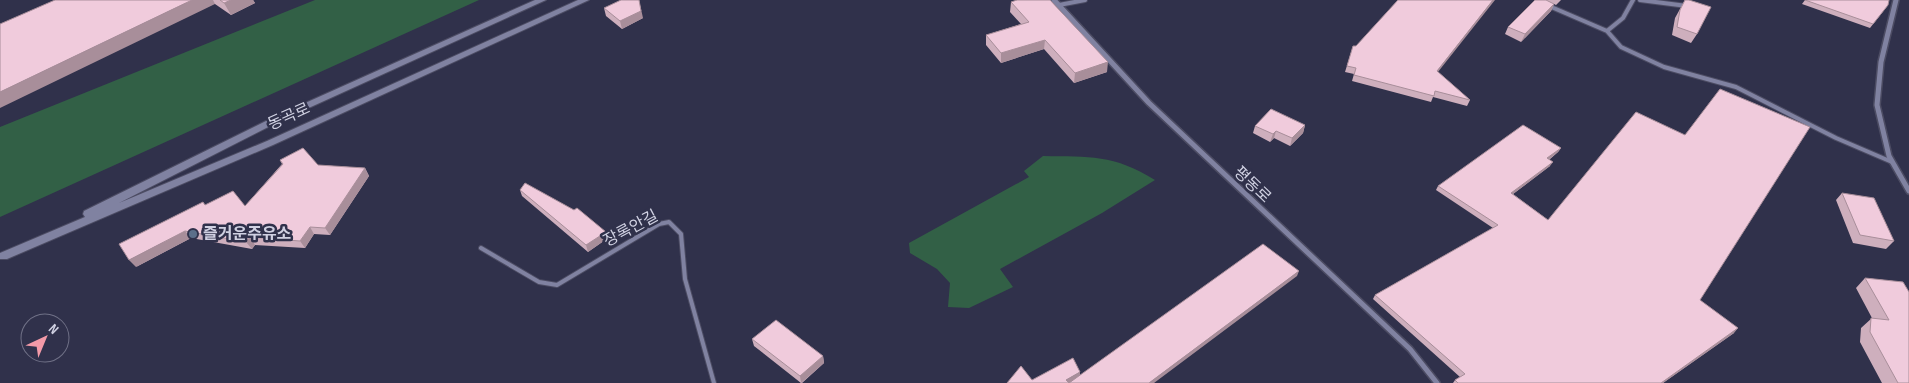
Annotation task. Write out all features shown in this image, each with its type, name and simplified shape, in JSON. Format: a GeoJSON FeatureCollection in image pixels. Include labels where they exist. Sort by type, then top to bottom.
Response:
{"type":"FeatureCollection","features":[{"type":"Feature","properties":{"kind":"main road","name":"동곡로"},"geometry":{"type":"LineString","coordinates":[[1,257],[277,119],[542,0]]}},
{"type":"Feature","properties":{"kind":"main road","name":"동곡로"},"geometry":{"type":"LineString","coordinates":[[1,257],[270,144],[585,0]]}},
{"type":"Feature","properties":{"kind":"street","name":"평동로"},"geometry":{"type":"LineString","coordinates":[[1054,0],[1149,103],[1410,349],[1437,383]]}},
{"type":"Feature","properties":{"kind":"street"},"geometry":{"type":"LineString","coordinates":[[1896,0],[1881,62],[1877,105],[1889,156],[1909,191]]}},
{"type":"Feature","properties":{"kind":"lane"},"geometry":{"type":"LineString","coordinates":[[1059,5],[1085,0]]}},
{"type":"Feature","properties":{"kind":"lane"},"geometry":{"type":"LineString","coordinates":[[1607,31],[1615,28],[1627,14],[1634,0]]}},
{"type":"Feature","properties":{"kind":"lane"},"geometry":{"type":"LineString","coordinates":[[1640,0],[1692,6]]}},
{"type":"Feature","properties":{"kind":"lane"},"geometry":{"type":"LineString","coordinates":[[1545,5],[1607,31],[1620,47],[1664,67],[1736,87],[1836,138],[1893,162]]}},
{"type":"Feature","properties":{"kind":"lane","name":"장록안길"},"geometry":{"type":"LineString","coordinates":[[481,248],[539,282],[557,285],[659,224],[669,222],[681,234],[685,279],[714,383]]}},
{"type":"Feature","properties":{"kind":"green space"},"geometry":{"type":"Polygon","coordinates":[[[315,0],[479,0],[0,217],[0,127],[315,0]]]}},
{"type":"Feature","properties":{"kind":"green space"},"geometry":{"type":"Polygon","coordinates":[[[1043,156],[1088,157],[1113,161],[1126,165],[1155,180],[1102,213],[1000,269],[1013,287],[969,308],[948,307],[950,283],[937,269],[910,253],[909,243],[1029,177],[1024,171],[1043,156]]]}},
{"type":"Feature","properties":{"kind":"building"},"geometry":{"type":"Polygon","coordinates":[[[55,0],[192,0],[0,92],[0,24],[55,0]]]}},
{"type":"Feature","properties":{"kind":"building"},"geometry":{"type":"Polygon","coordinates":[[[220,0],[231,0],[224,3],[220,0]]]}},
{"type":"Feature","properties":{"kind":"building"},"geometry":{"type":"Polygon","coordinates":[[[621,0],[639,0],[641,11],[620,21],[604,8],[621,0]]]}},
{"type":"Feature","properties":{"kind":"building"},"geometry":{"type":"Polygon","coordinates":[[[1017,0],[1050,0],[1108,62],[1075,73],[1045,40],[1001,53],[986,35],[1029,22],[1011,2],[1017,0]]]}},
{"type":"Feature","properties":{"kind":"building"},"geometry":{"type":"Polygon","coordinates":[[[1398,0],[1493,0],[1437,71],[1470,100],[1435,91],[1434,96],[1354,75],[1356,68],[1347,66],[1353,46],[1356,46],[1398,0]]]}},
{"type":"Feature","properties":{"kind":"building"},"geometry":{"type":"Polygon","coordinates":[[[1535,0],[1546,0],[1554,4],[1525,34],[1508,27],[1535,0]]]}},
{"type":"Feature","properties":{"kind":"building"},"geometry":{"type":"Polygon","coordinates":[[[1685,0],[1711,7],[1697,34],[1677,27],[1680,10],[1685,0]]]}},
{"type":"Feature","properties":{"kind":"building"},"geometry":{"type":"Polygon","coordinates":[[[1805,0],[1889,0],[1888,5],[1873,24],[1805,0]]]}},
{"type":"Feature","properties":{"kind":"building"},"geometry":{"type":"Polygon","coordinates":[[[1720,89],[1810,127],[1700,300],[1738,328],[1661,383],[1458,383],[1455,380],[1465,374],[1375,295],[1498,225],[1438,186],[1523,125],[1561,148],[1547,158],[1553,162],[1511,193],[1548,220],[1636,112],[1685,135],[1720,89]]]}},
{"type":"Feature","properties":{"kind":"building"},"geometry":{"type":"Polygon","coordinates":[[[1271,109],[1305,125],[1292,138],[1276,131],[1273,134],[1255,126],[1271,109]]]}},
{"type":"Feature","properties":{"kind":"building"},"geometry":{"type":"Polygon","coordinates":[[[303,148],[318,165],[365,168],[325,228],[310,227],[300,241],[250,237],[246,242],[185,231],[129,260],[119,244],[203,202],[205,205],[233,191],[245,206],[283,164],[280,160],[303,148]]]}},
{"type":"Feature","properties":{"kind":"building"},"geometry":{"type":"Polygon","coordinates":[[[525,183],[574,210],[577,208],[606,232],[586,245],[520,190],[525,183]]]}},
{"type":"Feature","properties":{"kind":"building"},"geometry":{"type":"Polygon","coordinates":[[[1842,193],[1874,198],[1894,241],[1860,235],[1842,193]]]}},
{"type":"Feature","properties":{"kind":"building"},"geometry":{"type":"Polygon","coordinates":[[[1263,244],[1299,271],[1149,383],[1069,383],[1263,244]]]}},
{"type":"Feature","properties":{"kind":"building"},"geometry":{"type":"Polygon","coordinates":[[[1865,278],[1903,282],[1909,292],[1909,383],[1898,383],[1870,332],[1871,318],[1889,320],[1865,278]]]}},
{"type":"Feature","properties":{"kind":"building"},"geometry":{"type":"Polygon","coordinates":[[[776,320],[823,356],[800,376],[752,339],[776,320]]]}},
{"type":"Feature","properties":{"kind":"building"},"geometry":{"type":"Polygon","coordinates":[[[1073,358],[1080,372],[1066,380],[1069,383],[1007,383],[1021,366],[1032,380],[1073,358]]]}},
{"type":"Feature","properties":{"kind":"place","name":"즐거운주유소"},"geometry":{"type":"Point","coordinates":[193,234]}}]}
